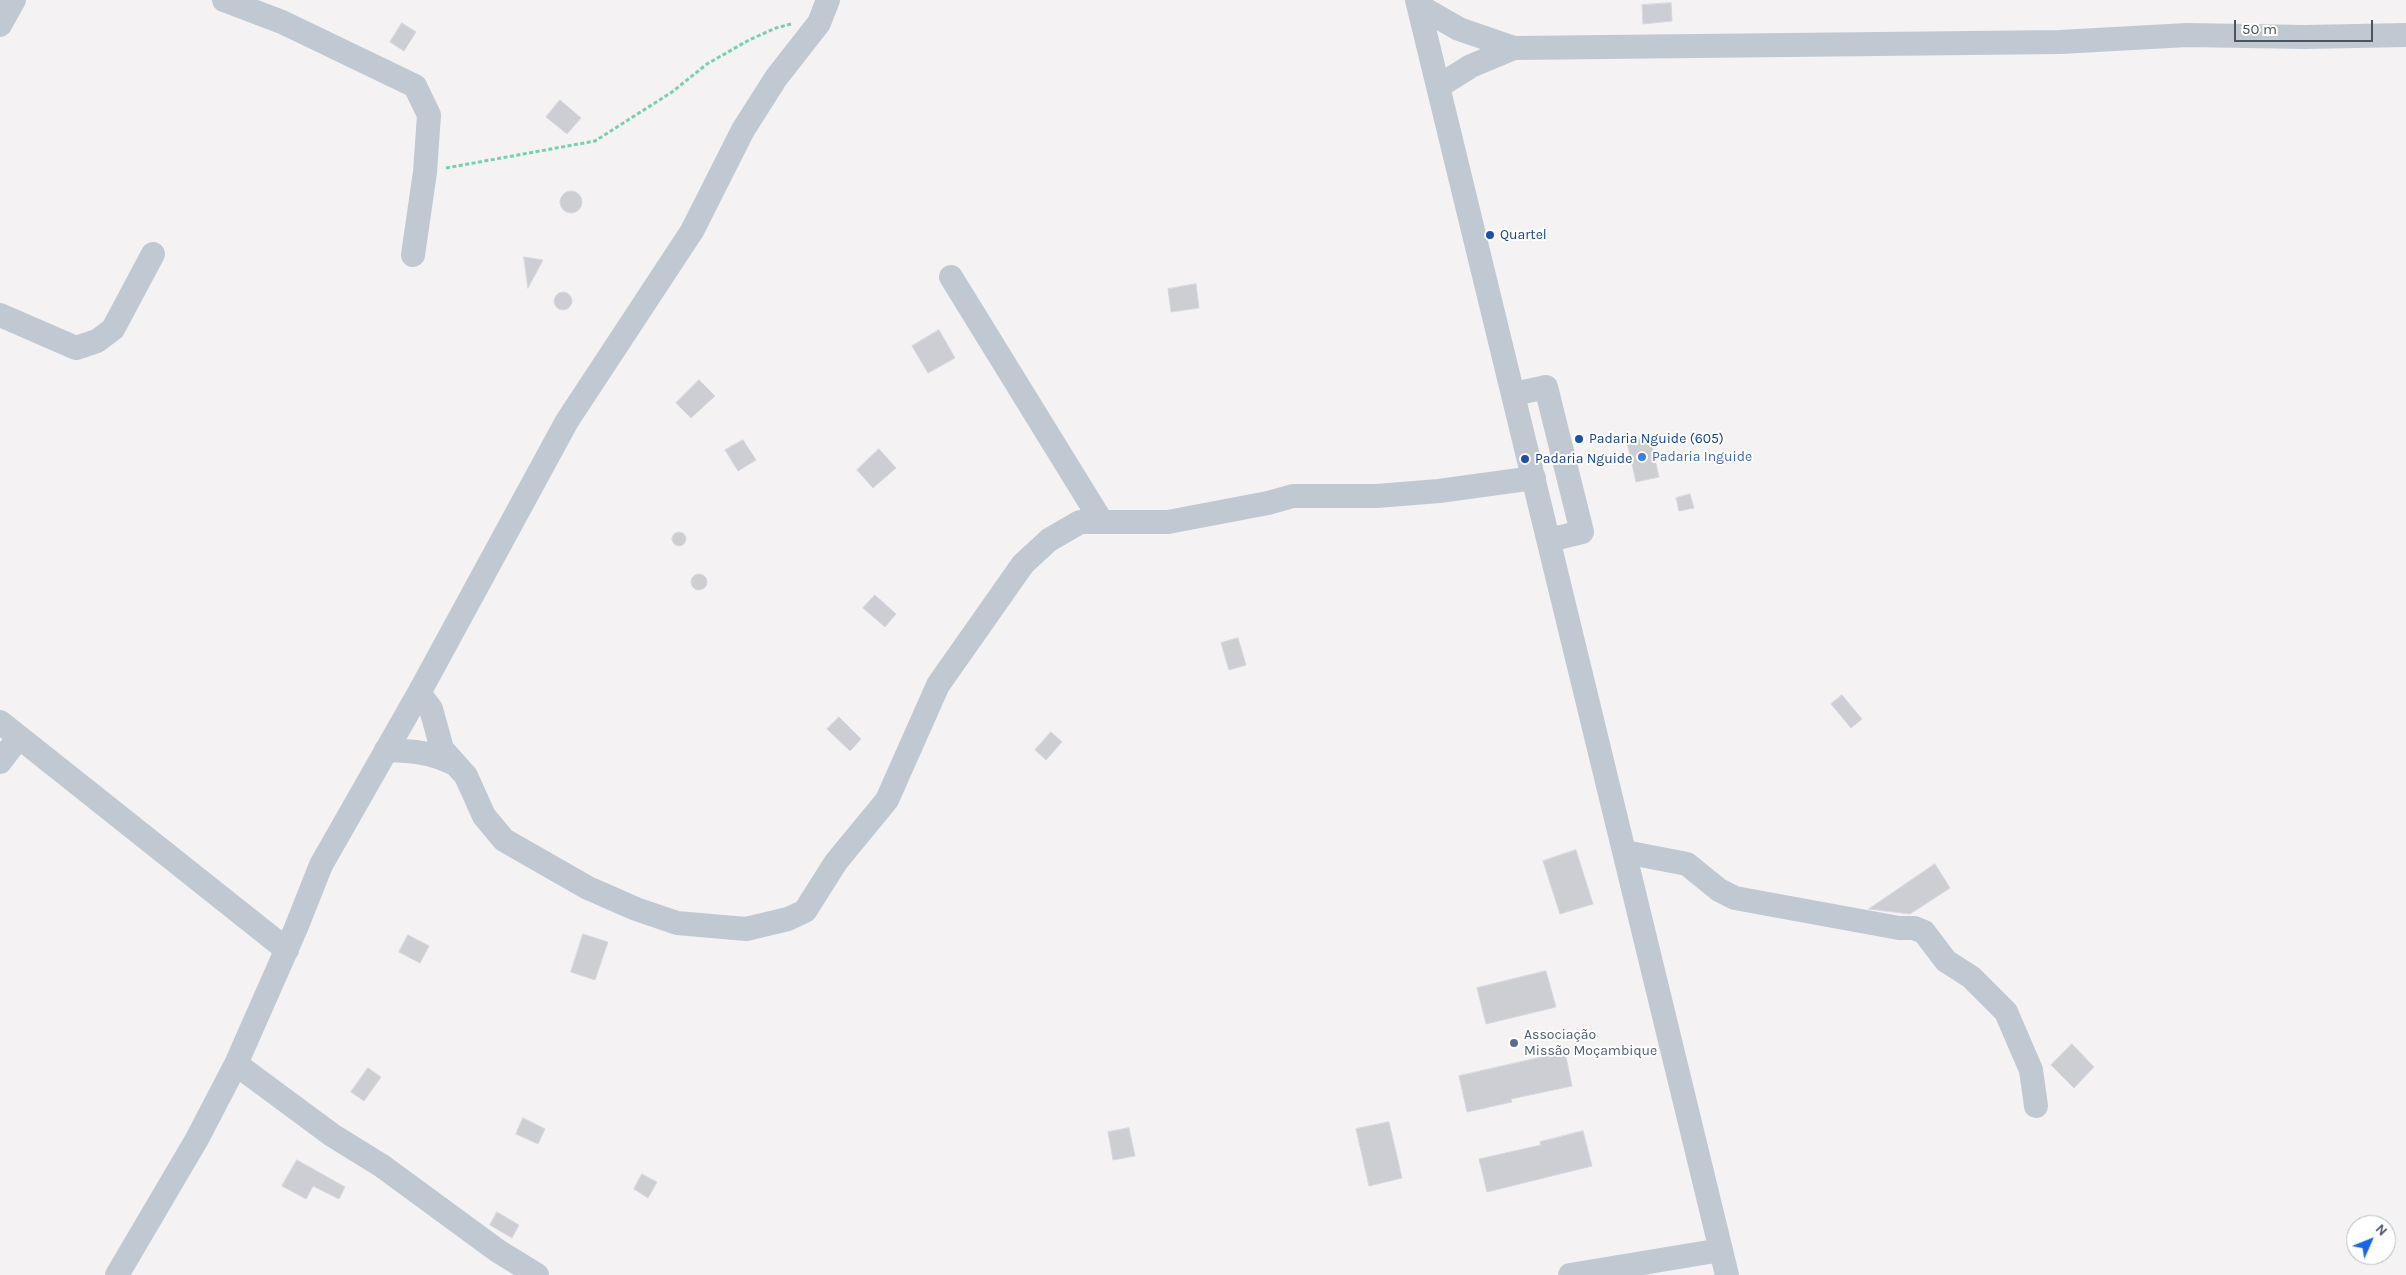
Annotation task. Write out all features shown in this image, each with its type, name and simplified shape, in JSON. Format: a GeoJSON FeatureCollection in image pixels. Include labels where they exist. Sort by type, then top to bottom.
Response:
{"type":"FeatureCollection","features":[{"type":"Feature","properties":{"kind":"street"},"geometry":{"type":"LineString","coordinates":[[0,25],[14,0]]}},
{"type":"Feature","properties":{"kind":"street"},"geometry":{"type":"LineString","coordinates":[[224,0],[282,22],[415,86],[429,115],[425,172],[413,255]]}},
{"type":"Feature","properties":{"kind":"street"},"geometry":{"type":"LineString","coordinates":[[116,1275],[198,1139],[236,1064],[287,950],[321,865],[419,693],[568,421],[692,231],[743,130],[776,78],[819,23],[828,0]]}},
{"type":"Feature","properties":{"kind":"street"},"geometry":{"type":"LineString","coordinates":[[1418,3],[1460,29],[1514,48],[2060,42],[2187,35],[2306,37],[2406,34]]}},
{"type":"Feature","properties":{"kind":"street"},"geometry":{"type":"LineString","coordinates":[[1418,3],[1727,1275]]}},
{"type":"Feature","properties":{"kind":"street"},"geometry":{"type":"LineString","coordinates":[[1439,86],[1470,66],[1514,48]]}},
{"type":"Feature","properties":{"kind":"street"},"geometry":{"type":"LineString","coordinates":[[0,315],[76,348],[97,341],[113,329],[154,254]]}},
{"type":"Feature","properties":{"kind":"street"},"geometry":{"type":"LineString","coordinates":[[951,276],[1102,522]]}},
{"type":"Feature","properties":{"kind":"street"},"geometry":{"type":"LineString","coordinates":[[1514,394],[1546,387],[1582,532],[1549,540]]}},
{"type":"Feature","properties":{"kind":"street"},"geometry":{"type":"LineString","coordinates":[[419,693],[431,709],[442,749],[466,776],[484,816],[504,840],[588,888],[677,923],[746,929],[788,918],[805,911],[836,862],[887,800],[938,685],[1023,564],[1049,540],[1065,529],[1080,522],[1168,522],[1268,503],[1292,496],[1377,496],[1439,491],[1534,478]]}},
{"type":"Feature","properties":{"kind":"street"},"geometry":{"type":"LineString","coordinates":[[0,722],[287,950]]}},
{"type":"Feature","properties":{"kind":"street"},"geometry":{"type":"LineString","coordinates":[[0,762],[18,737]]}},
{"type":"Feature","properties":{"kind":"street"},"geometry":{"type":"LineString","coordinates":[[386,750],[418,751],[435,754],[457,764]]}},
{"type":"Feature","properties":{"kind":"street"},"geometry":{"type":"LineString","coordinates":[[1625,852],[1687,864],[1719,890],[1735,898],[1900,928],[1914,928],[1924,932],[1946,961],[1971,977],[2006,1012],[2031,1070],[2036,1106]]}},
{"type":"Feature","properties":{"kind":"street"},"geometry":{"type":"LineString","coordinates":[[236,1064],[332,1135],[382,1166],[498,1251],[537,1275]]}},
{"type":"Feature","properties":{"kind":"street"},"geometry":{"type":"LineString","coordinates":[[1570,1275],[1722,1250]]}},
{"type":"Feature","properties":{"kind":"path"},"geometry":{"type":"LineString","coordinates":[[425,172],[534,154],[595,140],[672,92],[707,64],[749,40],[776,28],[798,22],[819,23]]}},
{"type":"Feature","properties":{"kind":"building"},"geometry":{"type":"Polygon","coordinates":[[[1671,3],[1672,21],[1643,24],[1642,5],[1671,3]]]}},
{"type":"Feature","properties":{"kind":"building"},"geometry":{"type":"Polygon","coordinates":[[[402,23],[416,32],[404,51],[390,42],[402,23]]]}},
{"type":"Feature","properties":{"kind":"building"},"geometry":{"type":"Polygon","coordinates":[[[560,100],[581,118],[567,134],[546,117],[560,100]]]}},
{"type":"Feature","properties":{"kind":"building"},"geometry":{"type":"Polygon","coordinates":[[[567,191],[575,191],[582,198],[582,206],[575,213],[567,213],[560,206],[560,198],[567,191]]]}},
{"type":"Feature","properties":{"kind":"building"},"geometry":{"type":"Polygon","coordinates":[[[524,257],[543,260],[528,288],[524,257]]]}},
{"type":"Feature","properties":{"kind":"building"},"geometry":{"type":"Polygon","coordinates":[[[1196,284],[1199,308],[1171,312],[1168,289],[1196,284]]]}},
{"type":"Feature","properties":{"kind":"building"},"geometry":{"type":"Polygon","coordinates":[[[559,292],[567,292],[572,297],[570,308],[559,310],[554,305],[554,297],[559,292]]]}},
{"type":"Feature","properties":{"kind":"building"},"geometry":{"type":"Polygon","coordinates":[[[939,330],[955,358],[928,373],[912,346],[939,330]]]}},
{"type":"Feature","properties":{"kind":"building"},"geometry":{"type":"Polygon","coordinates":[[[699,380],[715,396],[691,418],[676,403],[699,380]]]}},
{"type":"Feature","properties":{"kind":"building"},"geometry":{"type":"Polygon","coordinates":[[[1650,437],[1659,477],[1636,482],[1627,442],[1650,437]]]}},
{"type":"Feature","properties":{"kind":"building"},"geometry":{"type":"Polygon","coordinates":[[[743,440],[756,460],[738,471],[725,450],[743,440]]]}},
{"type":"Feature","properties":{"kind":"building"},"geometry":{"type":"Polygon","coordinates":[[[879,449],[896,468],[873,488],[857,470],[879,449]]]}},
{"type":"Feature","properties":{"kind":"building"},"geometry":{"type":"Polygon","coordinates":[[[1690,494],[1694,508],[1679,511],[1676,498],[1690,494]]]}},
{"type":"Feature","properties":{"kind":"building"},"geometry":{"type":"Polygon","coordinates":[[[676,532],[682,532],[686,539],[682,546],[676,546],[672,542],[672,536],[676,532]]]}},
{"type":"Feature","properties":{"kind":"building"},"geometry":{"type":"Polygon","coordinates":[[[699,574],[707,582],[699,590],[691,582],[699,574]]]}},
{"type":"Feature","properties":{"kind":"building"},"geometry":{"type":"Polygon","coordinates":[[[875,595],[896,614],[885,627],[863,608],[875,595]]]}},
{"type":"Feature","properties":{"kind":"building"},"geometry":{"type":"Polygon","coordinates":[[[1238,638],[1246,665],[1229,670],[1221,643],[1238,638]]]}},
{"type":"Feature","properties":{"kind":"building"},"geometry":{"type":"Polygon","coordinates":[[[1842,695],[1862,719],[1851,728],[1831,704],[1842,695]]]}},
{"type":"Feature","properties":{"kind":"building"},"geometry":{"type":"Polygon","coordinates":[[[839,717],[861,739],[850,751],[827,729],[839,717]]]}},
{"type":"Feature","properties":{"kind":"building"},"geometry":{"type":"Polygon","coordinates":[[[1051,732],[1062,742],[1046,760],[1035,750],[1051,732]]]}},
{"type":"Feature","properties":{"kind":"building"},"geometry":{"type":"Polygon","coordinates":[[[1576,850],[1593,904],[1560,914],[1543,861],[1576,850]]]}},
{"type":"Feature","properties":{"kind":"building"},"geometry":{"type":"Polygon","coordinates":[[[1935,864],[1950,888],[1910,914],[1869,909],[1935,864]]]}},
{"type":"Feature","properties":{"kind":"building"},"geometry":{"type":"Polygon","coordinates":[[[583,934],[608,942],[595,980],[571,972],[583,934]]]}},
{"type":"Feature","properties":{"kind":"building"},"geometry":{"type":"Polygon","coordinates":[[[408,935],[429,946],[420,963],[399,952],[408,935]]]}},
{"type":"Feature","properties":{"kind":"building"},"geometry":{"type":"Polygon","coordinates":[[[1546,971],[1556,1007],[1486,1024],[1477,988],[1546,971]]]}},
{"type":"Feature","properties":{"kind":"building"},"geometry":{"type":"Polygon","coordinates":[[[2072,1044],[2094,1067],[2074,1088],[2051,1065],[2072,1044]]]}},
{"type":"Feature","properties":{"kind":"building"},"geometry":{"type":"Polygon","coordinates":[[[1565,1052],[1572,1086],[1511,1099],[1512,1102],[1467,1112],[1459,1076],[1565,1052]]]}},
{"type":"Feature","properties":{"kind":"building"},"geometry":{"type":"Polygon","coordinates":[[[368,1068],[381,1077],[364,1101],[351,1092],[368,1068]]]}},
{"type":"Feature","properties":{"kind":"building"},"geometry":{"type":"Polygon","coordinates":[[[523,1118],[545,1129],[538,1144],[516,1134],[523,1118]]]}},
{"type":"Feature","properties":{"kind":"building"},"geometry":{"type":"Polygon","coordinates":[[[1389,1122],[1402,1178],[1369,1186],[1356,1129],[1389,1122]]]}},
{"type":"Feature","properties":{"kind":"building"},"geometry":{"type":"Polygon","coordinates":[[[1129,1128],[1135,1156],[1113,1160],[1108,1132],[1129,1128]]]}},
{"type":"Feature","properties":{"kind":"building"},"geometry":{"type":"Polygon","coordinates":[[[1583,1131],[1592,1166],[1487,1192],[1479,1159],[1541,1145],[1540,1142],[1583,1131]]]}},
{"type":"Feature","properties":{"kind":"building"},"geometry":{"type":"Polygon","coordinates":[[[297,1160],[345,1187],[339,1199],[313,1186],[306,1199],[282,1186],[297,1160]]]}},
{"type":"Feature","properties":{"kind":"building"},"geometry":{"type":"Polygon","coordinates":[[[642,1174],[657,1182],[648,1198],[634,1189],[642,1174]]]}},
{"type":"Feature","properties":{"kind":"building"},"geometry":{"type":"Polygon","coordinates":[[[497,1212],[519,1225],[512,1238],[490,1225],[497,1212]]]}},
{"type":"Feature","properties":{"kind":"place","name":"Quartel"},"geometry":{"type":"Point","coordinates":[1490,235]}},
{"type":"Feature","properties":{"kind":"place","name":"Padaria Nguide (605)"},"geometry":{"type":"Point","coordinates":[1579,439]}},
{"type":"Feature","properties":{"kind":"place","name":"Padaria Inguide"},"geometry":{"type":"Point","coordinates":[1642,457]}},
{"type":"Feature","properties":{"kind":"place","name":"Padaria Nguide"},"geometry":{"type":"Point","coordinates":[1525,459]}},
{"type":"Feature","properties":{"kind":"place","name":"Associação Missão Moçambique"},"geometry":{"type":"Point","coordinates":[1514,1043]}}]}
